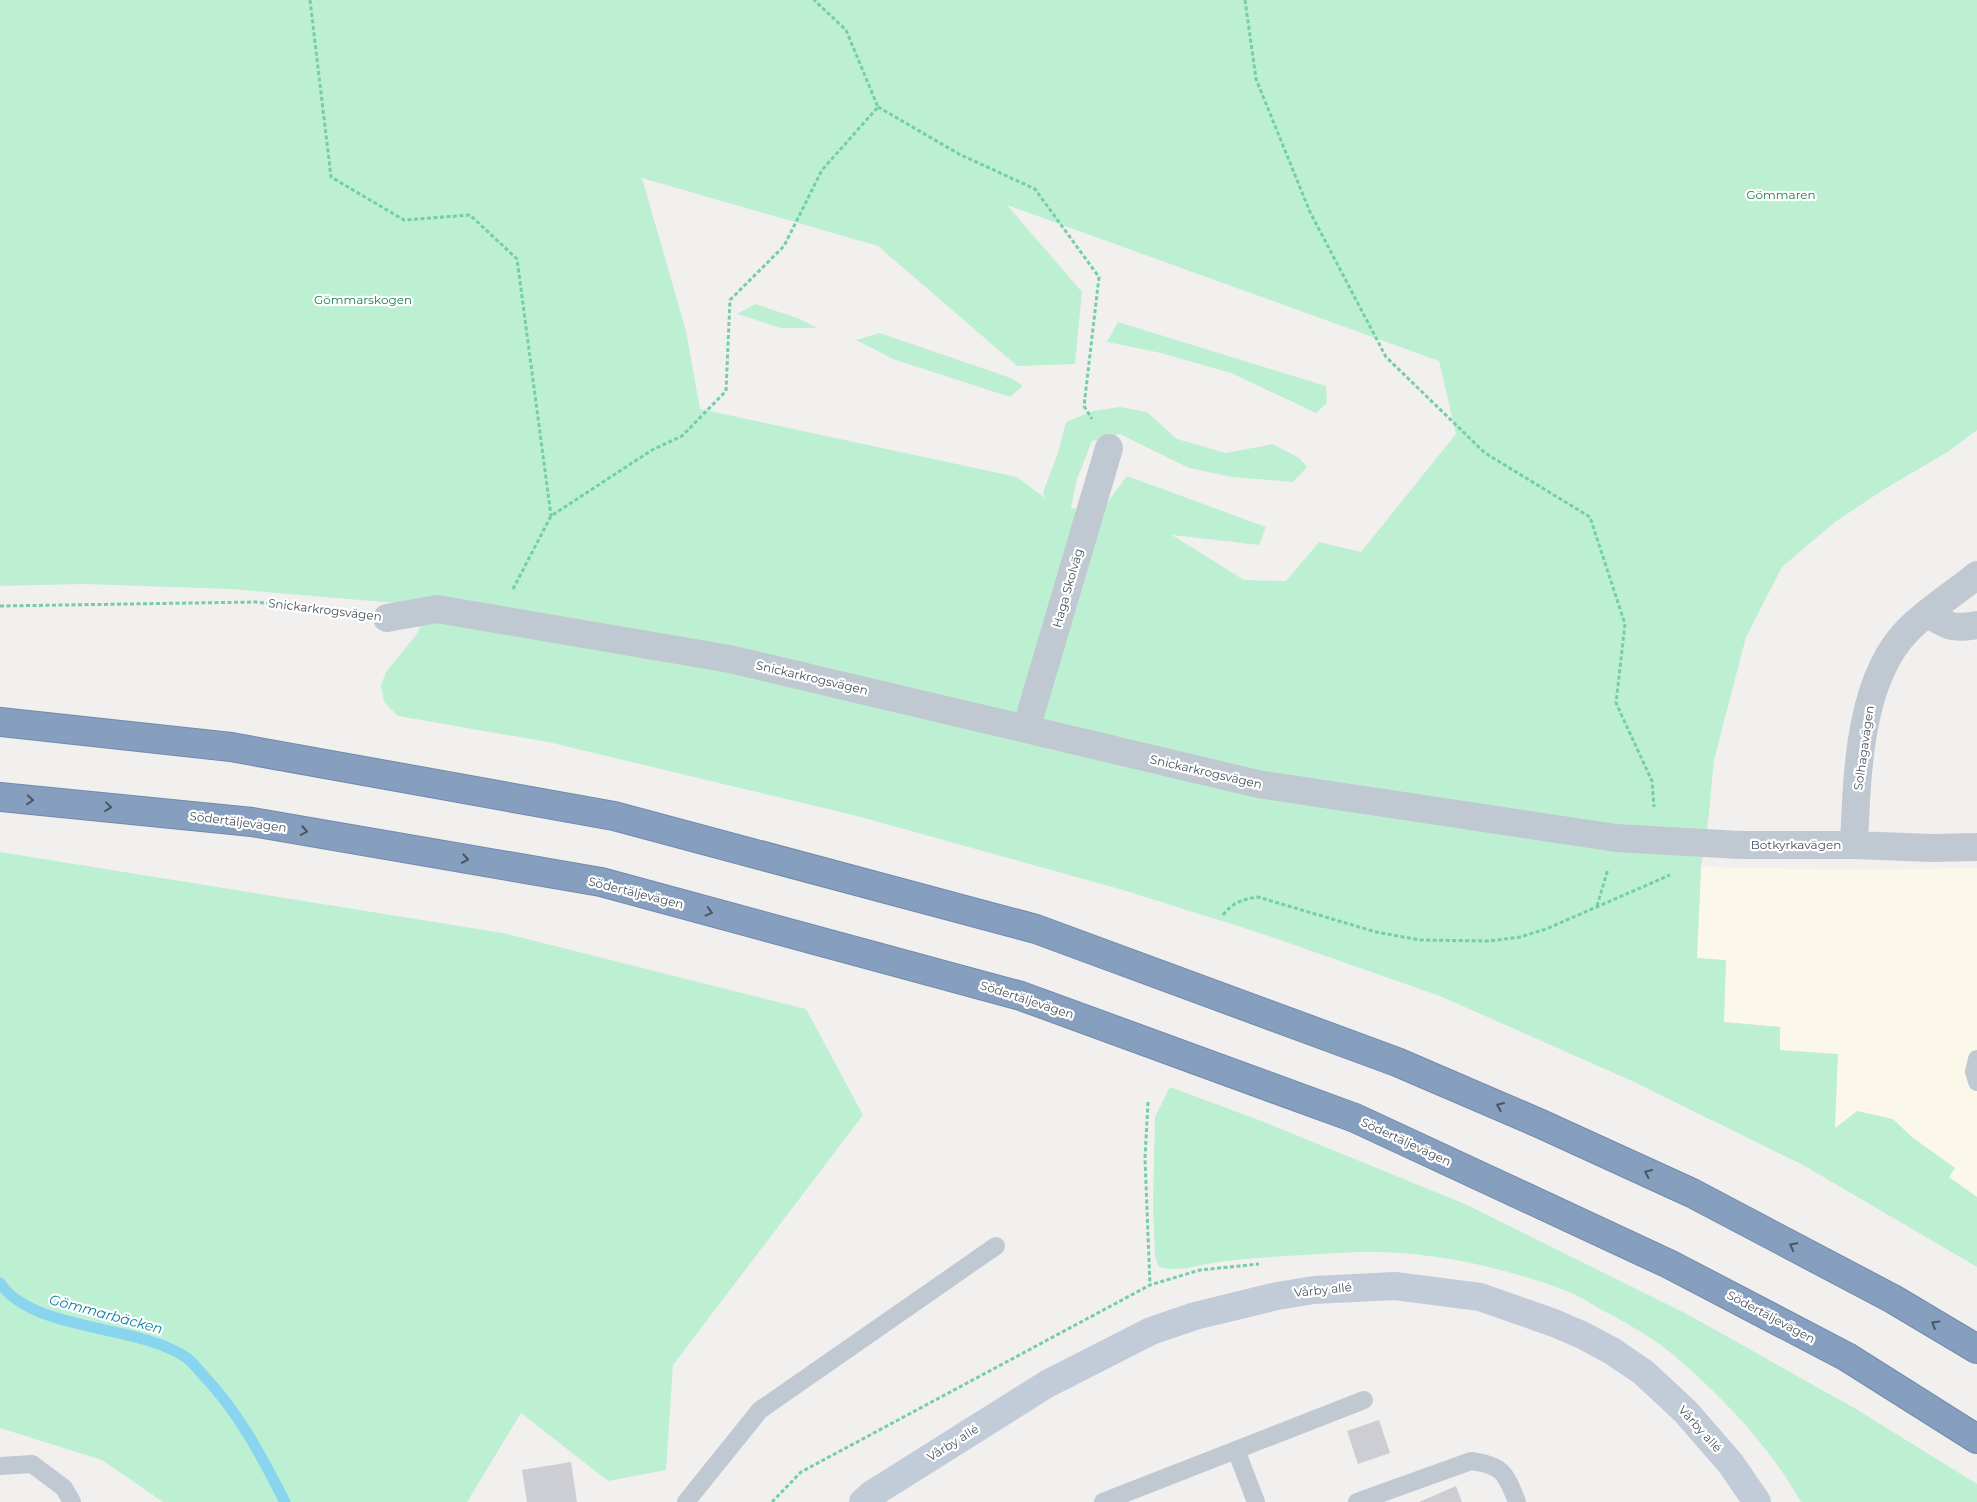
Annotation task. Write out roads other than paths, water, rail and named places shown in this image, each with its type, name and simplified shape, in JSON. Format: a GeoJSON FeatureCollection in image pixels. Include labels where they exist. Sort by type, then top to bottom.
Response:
{"type":"FeatureCollection","features":[{"type":"Feature","properties":{"kind":"highway"},"geometry":{"type":"LineString","coordinates":[[0,722],[232,747],[614,816],[1036,929],[1397,1062],[1541,1124],[1692,1193],[1893,1299],[1977,1349]]}},
{"type":"Feature","properties":{"kind":"highway","name":"Södertäljevägen"},"geometry":{"type":"LineString","coordinates":[[0,797],[252,822],[600,882],[1021,996],[1364,1122],[1669,1264],[1847,1357],[1977,1438]]}},
{"type":"Feature","properties":{"kind":"street","name":"Haga Skolväg"},"geometry":{"type":"LineString","coordinates":[[1026,729],[1109,448]]}},
{"type":"Feature","properties":{"kind":"street","name":"Solhagavägen"},"geometry":{"type":"LineString","coordinates":[[1854,845],[1864,730],[1872,691],[1885,660],[1908,630],[1977,575]]}},
{"type":"Feature","properties":{"kind":"street","name":"Snickarkrogsvägen"},"geometry":{"type":"LineString","coordinates":[[387,618],[437,609],[730,659],[1258,784],[1616,838]]}},
{"type":"Feature","properties":{"kind":"street"},"geometry":{"type":"LineString","coordinates":[[1928,614],[1949,626],[1977,625]]}},
{"type":"Feature","properties":{"kind":"street","name":"Botkyrkavägen"},"geometry":{"type":"LineString","coordinates":[[1616,838],[1740,845],[1977,847]]}},
{"type":"Feature","properties":{"kind":"street","name":"Vårby allé"},"geometry":{"type":"LineString","coordinates":[[863,1502],[872,1494],[1047,1384],[1151,1331],[1195,1316],[1277,1296],[1314,1290],[1395,1286],[1480,1297],[1554,1323],[1612,1351],[1643,1372],[1686,1412],[1730,1464],[1757,1502]]}},
{"type":"Feature","properties":{"kind":"lane"},"geometry":{"type":"LineString","coordinates":[[1977,1059],[1974,1072],[1977,1082]]}},
{"type":"Feature","properties":{"kind":"lane"},"geometry":{"type":"LineString","coordinates":[[686,1502],[760,1410],[996,1246]]}},
{"type":"Feature","properties":{"kind":"lane"},"geometry":{"type":"LineString","coordinates":[[1103,1502],[1364,1400]]}},
{"type":"Feature","properties":{"kind":"lane"},"geometry":{"type":"LineString","coordinates":[[1236,1450],[1256,1502]]}},
{"type":"Feature","properties":{"kind":"lane"},"geometry":{"type":"LineString","coordinates":[[1357,1502],[1471,1461],[1487,1463],[1500,1469],[1509,1482],[1516,1502]]}},
{"type":"Feature","properties":{"kind":"lane"},"geometry":{"type":"LineString","coordinates":[[0,1466],[32,1464],[64,1488],[72,1502]]}},
{"type":"Feature","properties":{"kind":"waterway","name":"Gömmarbäcken"},"geometry":{"type":"LineString","coordinates":[[0,1283],[16,1299],[36,1311],[142,1339],[167,1347],[187,1358],[216,1389],[238,1419],[285,1502]]}},
{"type":"Feature","properties":{"kind":"park label","name":"Gömmaren"},"geometry":{"type":"Point","coordinates":[1781,195]}},
{"type":"Feature","properties":{"kind":"park label","name":"Gömmarskogen"},"geometry":{"type":"Point","coordinates":[363,300]}}]}
